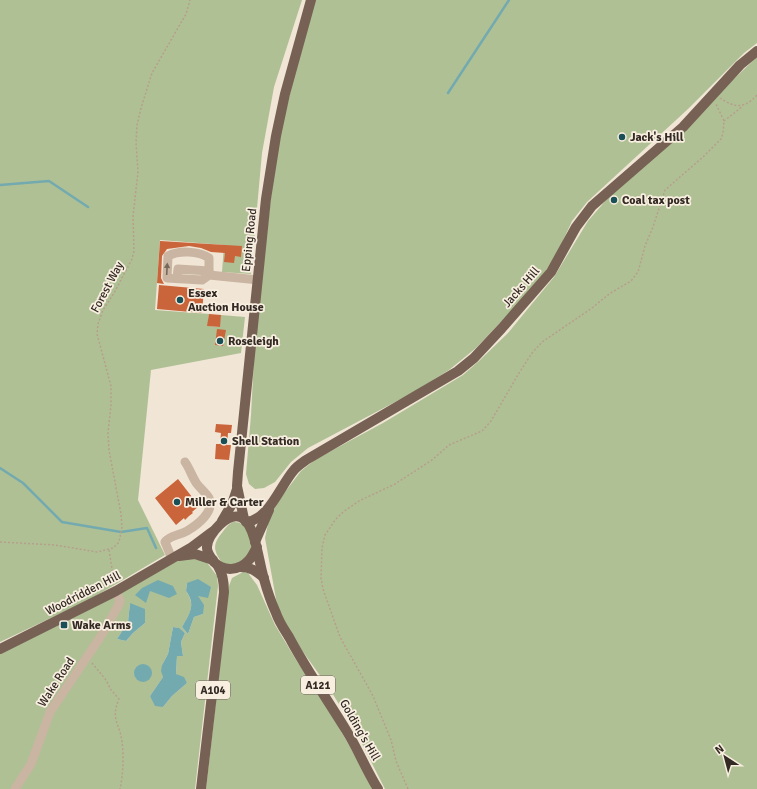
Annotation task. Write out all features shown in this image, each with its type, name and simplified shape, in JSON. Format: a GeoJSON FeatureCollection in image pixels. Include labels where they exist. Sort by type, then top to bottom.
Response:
{"type":"FeatureCollection","features":[{"type":"Feature","properties":{"kind":"main road","name":"Epping Road"},"geometry":{"type":"LineString","coordinates":[[217,527],[232,504],[237,486],[266,199],[276,136],[285,94],[311,0]]}},
{"type":"Feature","properties":{"kind":"main road","name":"Jacks Hill"},"geometry":{"type":"LineString","coordinates":[[272,503],[294,470],[306,460],[458,371],[474,358],[551,272],[576,227],[592,206],[683,126],[740,65],[757,51]]}},
{"type":"Feature","properties":{"kind":"main road","name":"Epping Road"},"geometry":{"type":"LineString","coordinates":[[237,486],[245,520]]}},
{"type":"Feature","properties":{"kind":"main road"},"geometry":{"type":"LineString","coordinates":[[264,578],[248,567],[226,569],[215,563],[207,548],[209,541],[217,527],[230,517],[254,520],[260,517],[272,503]]}},
{"type":"Feature","properties":{"kind":"main road"},"geometry":{"type":"LineString","coordinates":[[237,568],[249,561],[272,503]]}},
{"type":"Feature","properties":{"kind":"main road"},"geometry":{"type":"LineString","coordinates":[[245,520],[256,545]]}},
{"type":"Feature","properties":{"kind":"main road","name":"Woodridden Hill"},"geometry":{"type":"LineString","coordinates":[[0,649],[116,591],[198,543],[217,527]]}},
{"type":"Feature","properties":{"kind":"main road","name":"Golding's Hill"},"geometry":{"type":"LineString","coordinates":[[256,545],[264,578],[276,615],[294,647],[347,731],[378,789]]}},
{"type":"Feature","properties":{"kind":"main road","name":"Woodridden Hill"},"geometry":{"type":"LineString","coordinates":[[174,558],[195,554],[215,563]]}},
{"type":"Feature","properties":{"kind":"main road","name":"A104"},"geometry":{"type":"LineString","coordinates":[[215,563],[222,572],[224,592]]}},
{"type":"Feature","properties":{"kind":"main road","name":"A104"},"geometry":{"type":"LineString","coordinates":[[202,789],[224,592],[230,574],[237,568]]}},
{"type":"Feature","properties":{"kind":"street"},"geometry":{"type":"LineString","coordinates":[[175,252],[203,254],[210,258],[209,273],[202,280],[167,278],[168,256],[175,252]]}},
{"type":"Feature","properties":{"kind":"street"},"geometry":{"type":"LineString","coordinates":[[209,273],[258,280]]}},
{"type":"Feature","properties":{"kind":"street"},"geometry":{"type":"LineString","coordinates":[[174,558],[165,542],[168,538],[188,531],[210,510],[209,499],[195,480],[185,462]]}},
{"type":"Feature","properties":{"kind":"street","name":"Wake Road"},"geometry":{"type":"LineString","coordinates":[[15,789],[31,764],[50,712],[101,636],[118,606],[120,601],[116,591]]}},
{"type":"Feature","properties":{"kind":"path","name":"Forest Way"},"geometry":{"type":"LineString","coordinates":[[109,550],[118,542],[122,528],[121,514],[109,450],[108,433],[111,405],[111,386],[97,334],[98,324],[103,310],[132,259],[134,250],[133,216],[138,172],[136,143],[137,125],[141,108],[152,73],[186,14],[190,0]]}},
{"type":"Feature","properties":{"kind":"path"},"geometry":{"type":"LineString","coordinates":[[724,121],[757,96]]}},
{"type":"Feature","properties":{"kind":"path"},"geometry":{"type":"LineString","coordinates":[[715,97],[719,97],[729,104],[743,106]]}},
{"type":"Feature","properties":{"kind":"path"},"geometry":{"type":"LineString","coordinates":[[408,789],[396,761],[391,740],[373,696],[340,637],[323,589],[322,548],[325,535],[339,516],[359,501],[395,484],[432,460],[450,445],[482,431],[492,421],[519,373],[532,353],[542,342],[592,308],[609,294],[631,281],[638,272],[645,246],[665,190],[704,157],[721,139],[724,121],[716,102]]}},
{"type":"Feature","properties":{"kind":"path"},"geometry":{"type":"LineString","coordinates":[[0,542],[56,545],[97,552],[109,550],[116,591]]}},
{"type":"Feature","properties":{"kind":"path"},"geometry":{"type":"LineString","coordinates":[[88,656],[106,680],[118,700],[114,716],[122,740],[123,751],[120,789]]}},
{"type":"Feature","properties":{"kind":"green space"},"geometry":{"type":"Polygon","coordinates":[[[0,0],[302,0],[274,87],[262,153],[251,274],[222,272],[224,245],[160,240],[155,310],[209,314],[208,326],[219,327],[221,315],[245,317],[241,353],[151,370],[138,500],[165,555],[89,600],[0,642],[0,0]]]}},
{"type":"Feature","properties":{"kind":"green space"},"geometry":{"type":"Polygon","coordinates":[[[315,0],[757,0],[757,43],[744,53],[688,109],[587,202],[572,221],[560,247],[545,272],[476,348],[449,370],[414,392],[308,448],[291,462],[275,482],[264,488],[255,489],[249,484],[246,474],[255,340],[276,153],[292,85],[315,0]]]}},
{"type":"Feature","properties":{"kind":"green space"},"geometry":{"type":"Polygon","coordinates":[[[757,57],[757,789],[385,789],[355,730],[329,688],[301,649],[278,610],[265,538],[270,515],[301,471],[316,459],[383,423],[463,375],[479,361],[508,333],[554,277],[588,221],[608,198],[757,57]]]}},
{"type":"Feature","properties":{"kind":"green space"},"geometry":{"type":"Polygon","coordinates":[[[233,522],[241,523],[246,528],[253,543],[250,556],[233,567],[224,566],[216,553],[215,546],[221,534],[228,525],[233,522]]]}},
{"type":"Feature","properties":{"kind":"green space"},"geometry":{"type":"Polygon","coordinates":[[[182,558],[205,560],[217,576],[218,586],[195,789],[0,789],[0,651],[182,558]],[[187,583],[186,591],[191,601],[191,609],[182,627],[188,634],[194,617],[203,614],[187,583]],[[130,603],[128,622],[117,639],[126,641],[145,623],[130,603]],[[173,627],[168,654],[162,665],[163,677],[150,696],[163,707],[172,696],[187,683],[176,674],[177,656],[183,656],[181,642],[185,633],[178,628],[173,627]]]}},
{"type":"Feature","properties":{"kind":"green space"},"geometry":{"type":"Polygon","coordinates":[[[243,572],[248,573],[257,585],[275,625],[298,663],[322,698],[374,789],[206,789],[229,586],[232,578],[243,572]]]}},
{"type":"Feature","properties":{"kind":"water"},"geometry":{"type":"Polygon","coordinates":[[[198,579],[211,587],[208,598],[198,596],[204,605],[203,614],[194,617],[188,634],[182,627],[191,609],[191,601],[186,591],[187,583],[198,579]]]}},
{"type":"Feature","properties":{"kind":"water"},"geometry":{"type":"Polygon","coordinates":[[[158,580],[173,586],[177,594],[169,598],[150,591],[146,603],[135,595],[142,588],[158,580]]]}},
{"type":"Feature","properties":{"kind":"water"},"geometry":{"type":"Polygon","coordinates":[[[130,603],[145,609],[145,623],[126,641],[117,639],[128,622],[130,603]]]}},
{"type":"Feature","properties":{"kind":"water"},"geometry":{"type":"Polygon","coordinates":[[[173,627],[179,628],[185,633],[181,642],[183,656],[177,656],[176,674],[184,677],[187,683],[172,696],[163,707],[155,706],[150,696],[163,677],[161,671],[162,665],[168,654],[173,627]]]}},
{"type":"Feature","properties":{"kind":"water"},"geometry":{"type":"Polygon","coordinates":[[[139,664],[147,664],[152,669],[150,680],[147,682],[139,682],[134,677],[134,669],[139,664]]]}},
{"type":"Feature","properties":{"kind":"building"},"geometry":{"type":"Polygon","coordinates":[[[160,241],[242,246],[241,257],[235,256],[234,263],[224,262],[225,253],[211,252],[201,248],[189,246],[167,249],[162,256],[161,278],[164,284],[157,283],[160,241]]]}},
{"type":"Feature","properties":{"kind":"building","name":"Essex Auction House"},"geometry":{"type":"Polygon","coordinates":[[[159,285],[204,289],[202,313],[157,309],[159,285]]]}},
{"type":"Feature","properties":{"kind":"building"},"geometry":{"type":"Polygon","coordinates":[[[209,314],[221,315],[220,327],[207,326],[209,314]]]}},
{"type":"Feature","properties":{"kind":"building","name":"Roseleigh"},"geometry":{"type":"Polygon","coordinates":[[[217,329],[226,330],[223,346],[215,345],[217,329]]]}},
{"type":"Feature","properties":{"kind":"building","name":"Shell Station"},"geometry":{"type":"Polygon","coordinates":[[[216,424],[232,425],[231,433],[228,433],[227,445],[231,445],[229,460],[215,459],[216,444],[220,444],[221,433],[215,432],[216,424]]]}},
{"type":"Feature","properties":{"kind":"building","name":"Miller & Carter"},"geometry":{"type":"Polygon","coordinates":[[[178,479],[199,506],[185,520],[184,518],[176,525],[155,498],[178,479]]]}},
{"type":"Feature","properties":{"kind":"waterway"},"geometry":{"type":"LineString","coordinates":[[448,93],[509,0]]}},
{"type":"Feature","properties":{"kind":"waterway"},"geometry":{"type":"LineString","coordinates":[[0,185],[49,181],[88,207]]}},
{"type":"Feature","properties":{"kind":"waterway"},"geometry":{"type":"LineString","coordinates":[[0,468],[23,483],[62,522],[121,532],[147,528],[156,548]]}},
{"type":"Feature","properties":{"kind":"place","name":"Jack's Hill"},"geometry":{"type":"Point","coordinates":[622,137]}},
{"type":"Feature","properties":{"kind":"place","name":"Coal tax post"},"geometry":{"type":"Point","coordinates":[614,200]}},
{"type":"Feature","properties":{"kind":"place","name":"Essex Auction House"},"geometry":{"type":"Point","coordinates":[180,300]}},
{"type":"Feature","properties":{"kind":"place","name":"Roseleigh"},"geometry":{"type":"Point","coordinates":[220,341]}},
{"type":"Feature","properties":{"kind":"place","name":"Shell Station"},"geometry":{"type":"Point","coordinates":[224,441]}},
{"type":"Feature","properties":{"kind":"place","name":"Miller & Carter"},"geometry":{"type":"Point","coordinates":[177,502]}},
{"type":"Feature","properties":{"kind":"place","name":"Wake Arms"},"geometry":{"type":"Point","coordinates":[64,625]}}]}
